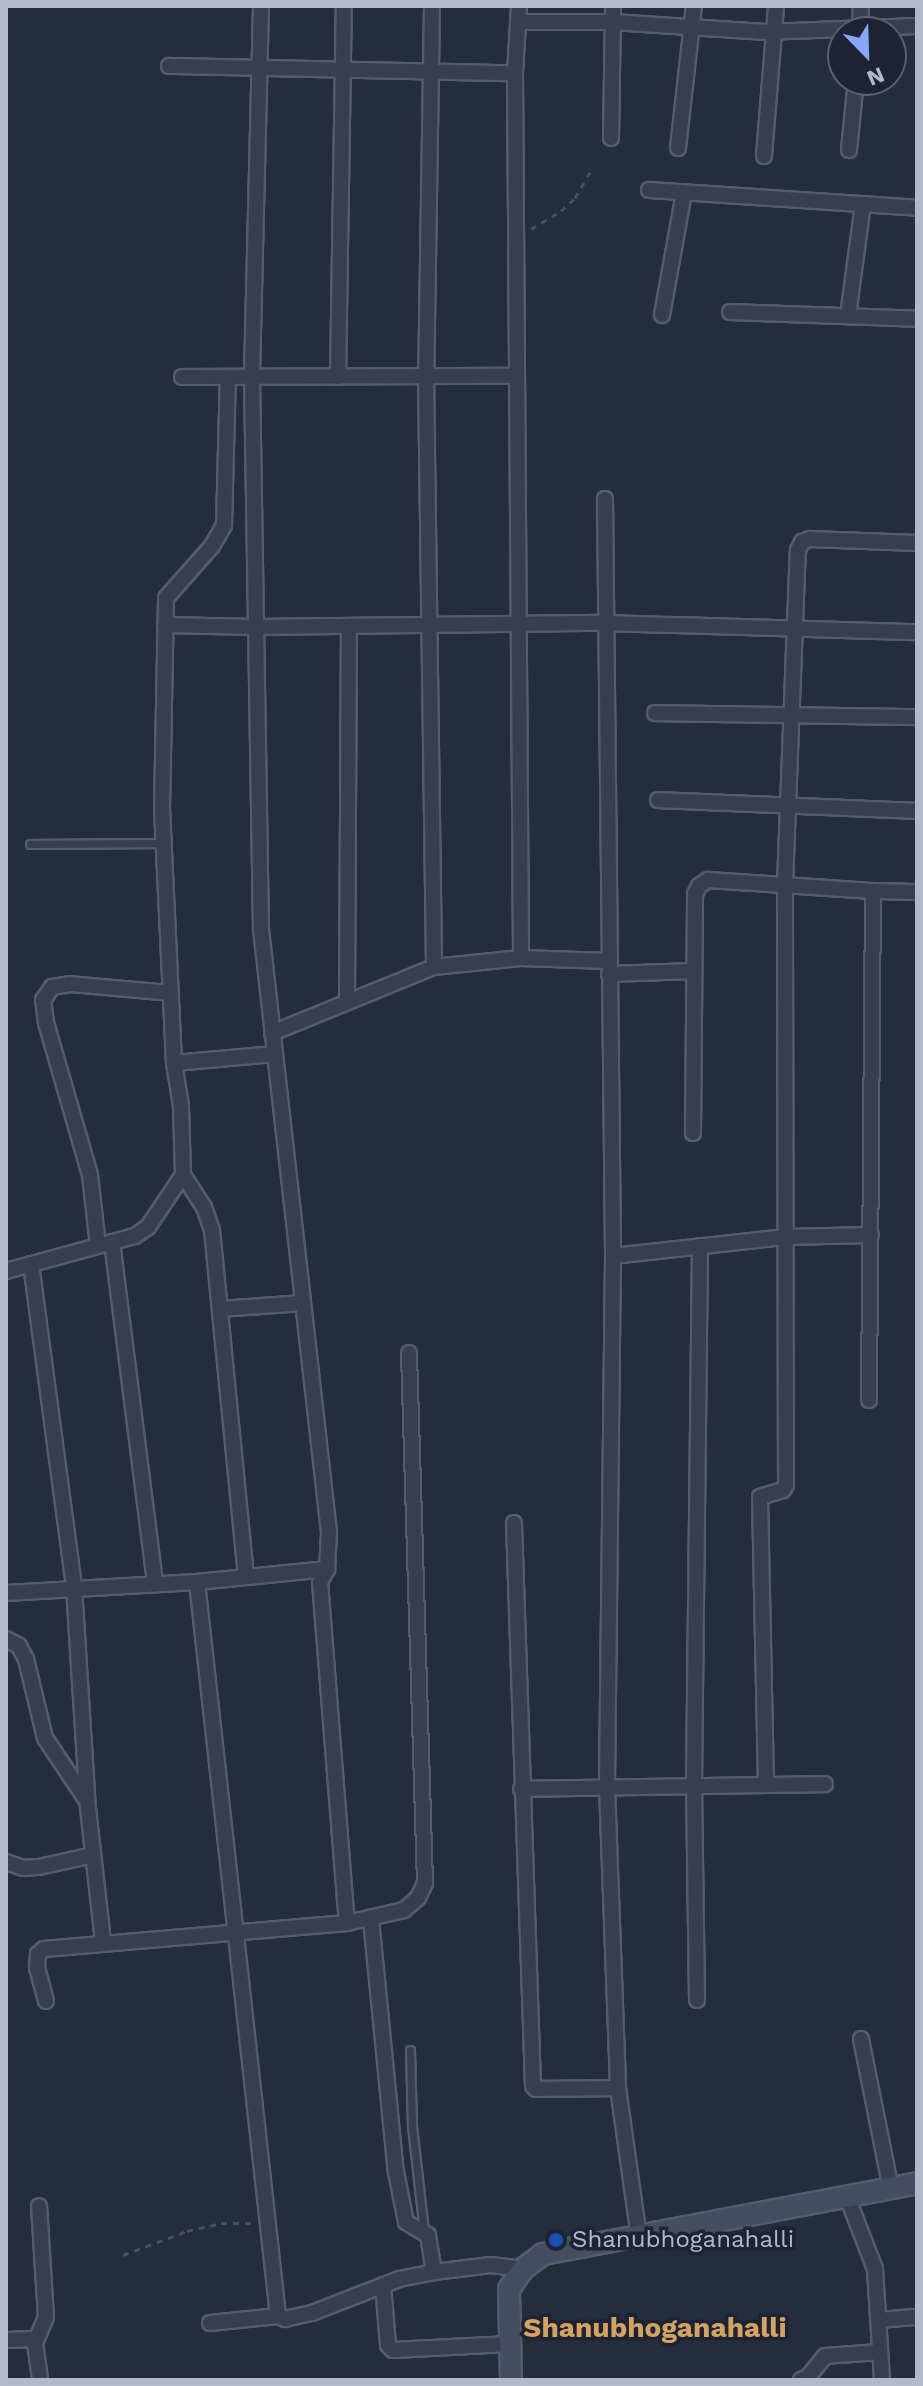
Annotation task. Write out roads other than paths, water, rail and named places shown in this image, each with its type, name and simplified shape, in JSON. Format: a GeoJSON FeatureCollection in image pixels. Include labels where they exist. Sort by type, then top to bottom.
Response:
{"type":"FeatureCollection","features":[{"type":"Feature","properties":{"kind":"street"},"geometry":{"type":"LineString","coordinates":[[261,6],[252,377],[261,929],[329,1532],[327,1569],[320,1582],[347,1923]]}},
{"type":"Feature","properties":{"kind":"street"},"geometry":{"type":"LineString","coordinates":[[338,377],[340,69],[344,6]]}},
{"type":"Feature","properties":{"kind":"street"},"geometry":{"type":"LineString","coordinates":[[432,6],[426,376],[434,967]]}},
{"type":"Feature","properties":{"kind":"street"},"geometry":{"type":"LineString","coordinates":[[519,6],[515,73],[521,958]]}},
{"type":"Feature","properties":{"kind":"street"},"geometry":{"type":"LineString","coordinates":[[611,138],[613,6]]}},
{"type":"Feature","properties":{"kind":"street"},"geometry":{"type":"LineString","coordinates":[[678,148],[694,6]]}},
{"type":"Feature","properties":{"kind":"street"},"geometry":{"type":"LineString","coordinates":[[764,156],[776,6]]}},
{"type":"Feature","properties":{"kind":"street"},"geometry":{"type":"LineString","coordinates":[[518,22],[612,22],[692,29],[827,30]]}},
{"type":"Feature","properties":{"kind":"street"},"geometry":{"type":"LineString","coordinates":[[169,66],[515,73]]}},
{"type":"Feature","properties":{"kind":"street"},"geometry":{"type":"LineString","coordinates":[[849,150],[854,96]]}},
{"type":"Feature","properties":{"kind":"street"},"geometry":{"type":"LineString","coordinates":[[649,190],[917,208]]}},
{"type":"Feature","properties":{"kind":"street"},"geometry":{"type":"LineString","coordinates":[[662,315],[684,193]]}},
{"type":"Feature","properties":{"kind":"street"},"geometry":{"type":"LineString","coordinates":[[848,316],[863,204]]}},
{"type":"Feature","properties":{"kind":"street"},"geometry":{"type":"LineString","coordinates":[[730,312],[917,319]]}},
{"type":"Feature","properties":{"kind":"street"},"geometry":{"type":"LineString","coordinates":[[182,377],[516,376]]}},
{"type":"Feature","properties":{"kind":"street"},"geometry":{"type":"LineString","coordinates":[[228,377],[224,525],[212,546],[166,598],[163,843],[183,1175],[204,1207],[212,1230],[246,1575]]}},
{"type":"Feature","properties":{"kind":"street"},"geometry":{"type":"LineString","coordinates":[[605,499],[613,1256],[607,1786],[618,2088],[639,2237]]}},
{"type":"Feature","properties":{"kind":"street"},"geometry":{"type":"LineString","coordinates":[[766,1784],[760,1497],[783,1490],[786,1485],[785,884],[794,627],[802,542],[810,539],[917,543]]}},
{"type":"Feature","properties":{"kind":"street"},"geometry":{"type":"LineString","coordinates":[[165,625],[429,627],[605,623],[917,632]]}},
{"type":"Feature","properties":{"kind":"street"},"geometry":{"type":"LineString","coordinates":[[347,1002],[349,627]]}},
{"type":"Feature","properties":{"kind":"street"},"geometry":{"type":"LineString","coordinates":[[655,713],[917,717]]}},
{"type":"Feature","properties":{"kind":"street"},"geometry":{"type":"LineString","coordinates":[[658,800],[917,811]]}},
{"type":"Feature","properties":{"kind":"street"},"geometry":{"type":"LineString","coordinates":[[693,1133],[695,894],[699,886],[708,880],[917,892]]}},
{"type":"Feature","properties":{"kind":"street"},"geometry":{"type":"LineString","coordinates":[[869,1400],[873,891]]}},
{"type":"Feature","properties":{"kind":"street"},"geometry":{"type":"LineString","coordinates":[[272,1033],[434,967],[521,958],[608,968],[694,971]]}},
{"type":"Feature","properties":{"kind":"street"},"geometry":{"type":"LineString","coordinates":[[155,1584],[105,1244],[90,1175],[46,1023],[43,1000],[52,987],[70,984],[171,993]]}},
{"type":"Feature","properties":{"kind":"street"},"geometry":{"type":"LineString","coordinates":[[174,1063],[275,1054]]}},
{"type":"Feature","properties":{"kind":"street"},"geometry":{"type":"LineString","coordinates":[[6,1271],[135,1236],[148,1227],[183,1175]]}},
{"type":"Feature","properties":{"kind":"street"},"geometry":{"type":"LineString","coordinates":[[613,1256],[784,1237],[871,1235]]}},
{"type":"Feature","properties":{"kind":"street"},"geometry":{"type":"LineString","coordinates":[[697,2000],[694,1784],[700,1246]]}},
{"type":"Feature","properties":{"kind":"street"},"geometry":{"type":"LineString","coordinates":[[31,1264],[74,1587],[87,1801],[103,1942]]}},
{"type":"Feature","properties":{"kind":"street"},"geometry":{"type":"LineString","coordinates":[[220,1309],[303,1303]]}},
{"type":"Feature","properties":{"kind":"street"},"geometry":{"type":"LineString","coordinates":[[46,2001],[37,1968],[38,1954],[44,1949],[103,1942],[236,1935],[347,1923],[404,1910],[418,1898],[425,1883],[409,1353]]}},
{"type":"Feature","properties":{"kind":"street"},"geometry":{"type":"LineString","coordinates":[[514,1523],[533,2086],[536,2089],[618,2088]]}},
{"type":"Feature","properties":{"kind":"street"},"geometry":{"type":"LineString","coordinates":[[6,1593],[197,1582],[327,1569]]}},
{"type":"Feature","properties":{"kind":"street"},"geometry":{"type":"LineString","coordinates":[[197,1582],[265,2222],[278,2316]]}},
{"type":"Feature","properties":{"kind":"street"},"geometry":{"type":"LineString","coordinates":[[6,1639],[19,1646],[26,1659],[45,1738],[87,1801]]}},
{"type":"Feature","properties":{"kind":"street"},"geometry":{"type":"LineString","coordinates":[[521,1789],[825,1784]]}},
{"type":"Feature","properties":{"kind":"street"},"geometry":{"type":"LineString","coordinates":[[6,1862],[23,1868],[39,1867],[93,1855]]}},
{"type":"Feature","properties":{"kind":"street"},"geometry":{"type":"LineString","coordinates":[[371,1919],[396,2172],[406,2222],[425,2232],[434,2272]]}},
{"type":"Feature","properties":{"kind":"street"},"geometry":{"type":"LineString","coordinates":[[861,2039],[891,2189]]}},
{"type":"Feature","properties":{"kind":"street"},"geometry":{"type":"LineString","coordinates":[[511,2380],[509,2289],[523,2269],[543,2254],[848,2199],[917,2183]]}},
{"type":"Feature","properties":{"kind":"street"},"geometry":{"type":"LineString","coordinates":[[848,2199],[875,2269],[882,2380]]}},
{"type":"Feature","properties":{"kind":"street"},"geometry":{"type":"LineString","coordinates":[[39,2206],[46,2317],[35,2343],[40,2380]]}},
{"type":"Feature","properties":{"kind":"street"},"geometry":{"type":"LineString","coordinates":[[210,2323],[278,2316],[285,2319],[312,2313],[383,2285],[434,2272],[491,2265],[523,2269]]}},
{"type":"Feature","properties":{"kind":"street"},"geometry":{"type":"LineString","coordinates":[[383,2285],[388,2345],[393,2350],[509,2344]]}},
{"type":"Feature","properties":{"kind":"street"},"geometry":{"type":"LineString","coordinates":[[879,2320],[917,2317]]}},
{"type":"Feature","properties":{"kind":"street"},"geometry":{"type":"LineString","coordinates":[[6,2340],[29,2339],[35,2343]]}},
{"type":"Feature","properties":{"kind":"street"},"geometry":{"type":"LineString","coordinates":[[801,2380],[808,2377],[825,2356],[880,2352]]}},
{"type":"Feature","properties":{"kind":"lane"},"geometry":{"type":"LineString","coordinates":[[30,844],[163,843]]}},
{"type":"Feature","properties":{"kind":"lane"},"geometry":{"type":"LineString","coordinates":[[410,2050],[412,2126],[425,2232]]}},
{"type":"Feature","properties":{"kind":"place","name":"Shanubhoganahalli"},"geometry":{"type":"Point","coordinates":[556,2240]}},
{"type":"Feature","properties":{"kind":"district","name":"Shanubhoganahalli"},"geometry":{"type":"Point","coordinates":[655,2328]}}]}
